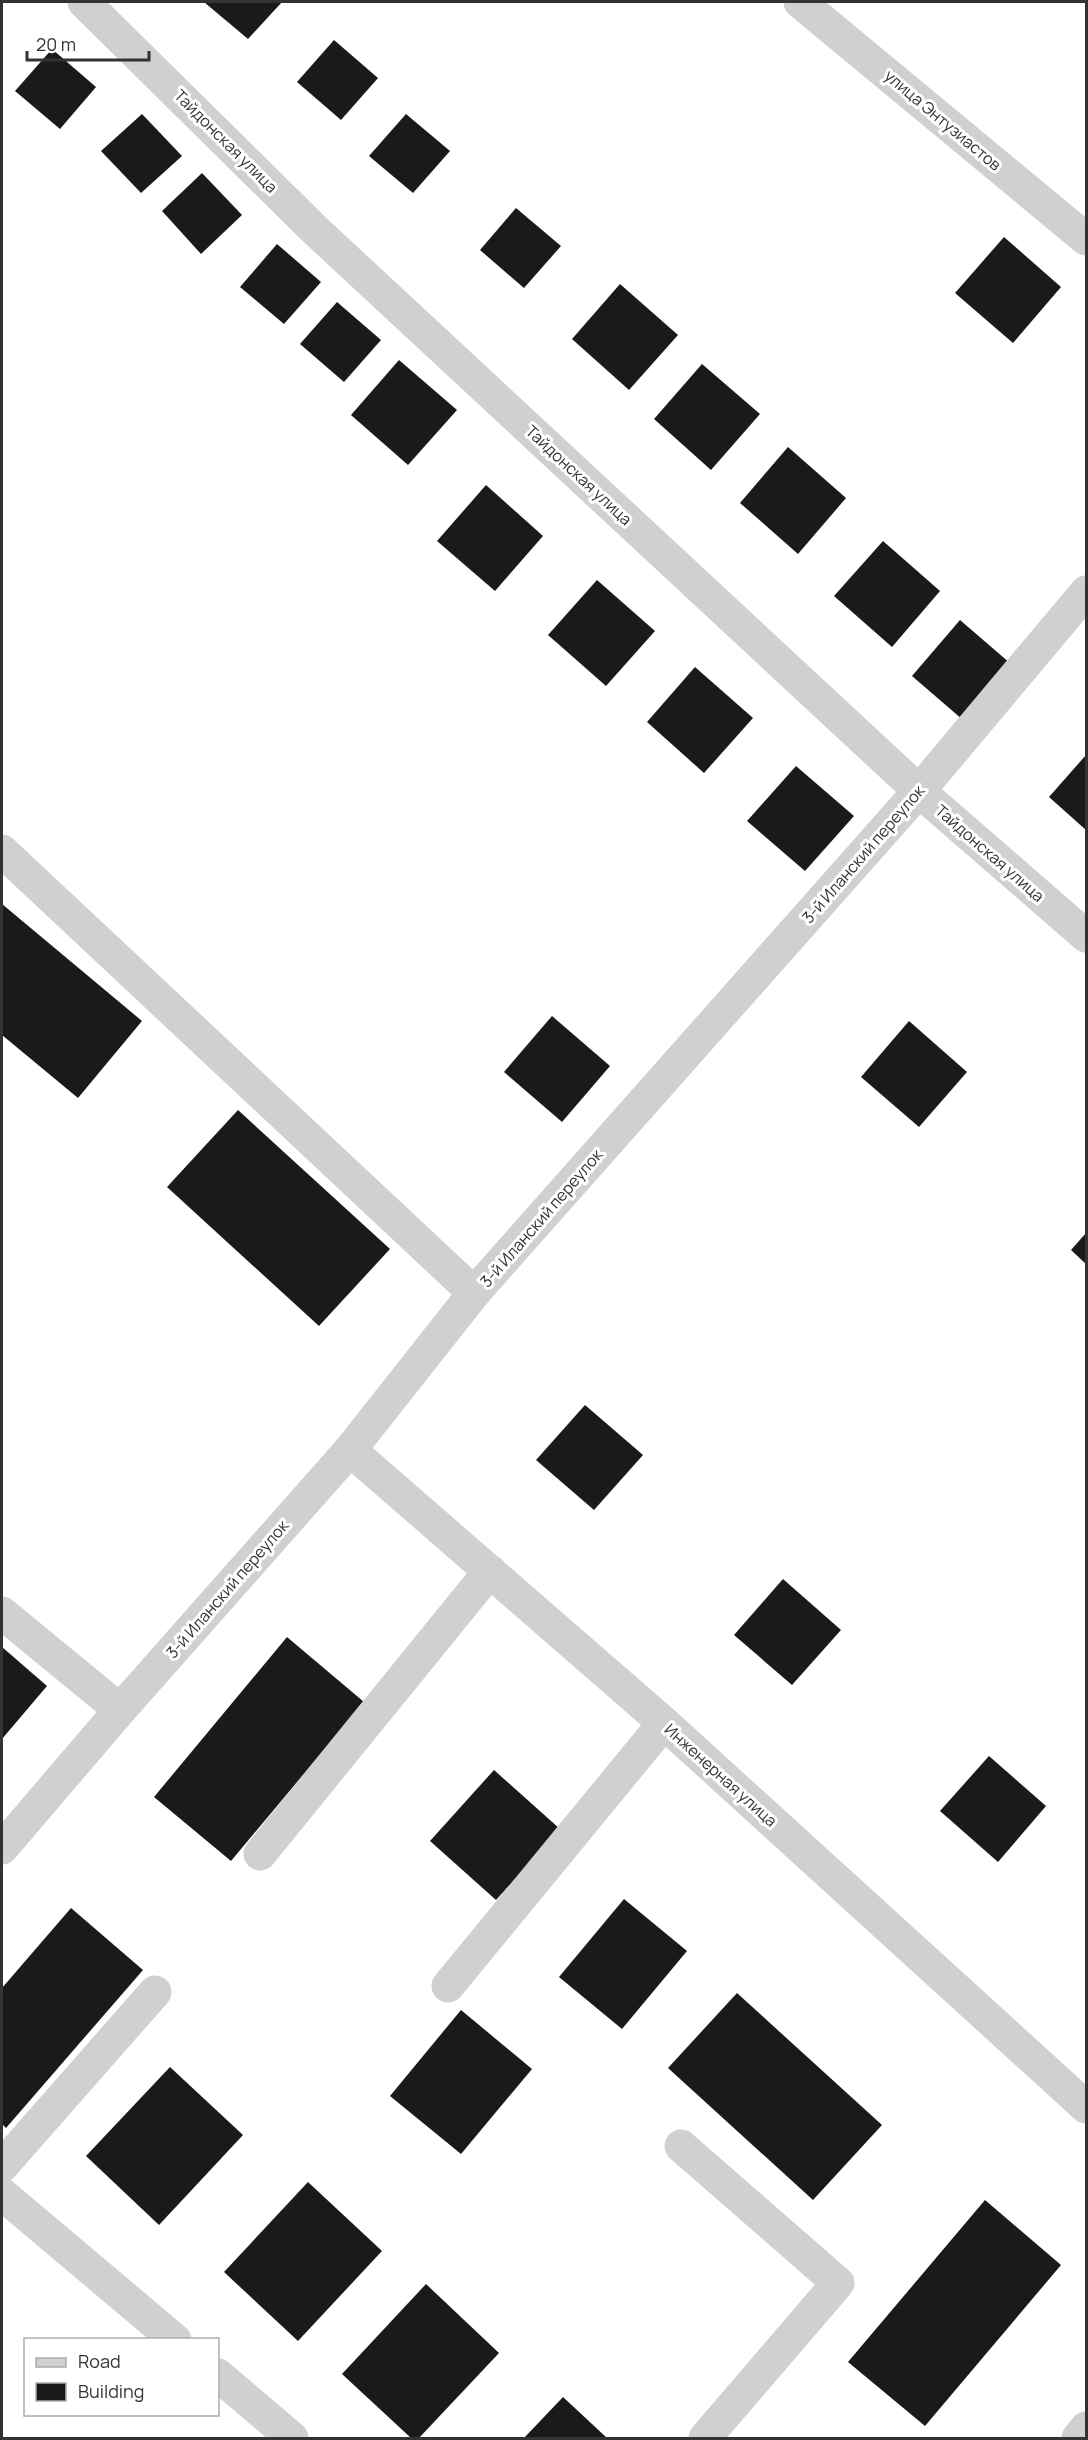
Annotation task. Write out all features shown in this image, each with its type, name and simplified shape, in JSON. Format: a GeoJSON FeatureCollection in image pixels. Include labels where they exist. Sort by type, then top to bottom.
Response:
{"type":"FeatureCollection","features":[{"type":"Feature","properties":{"kind":"street","name":"Тайдонская улица"},"geometry":{"type":"LineString","coordinates":[[84,2],[323,237],[919,791],[1086,936]]}},
{"type":"Feature","properties":{"kind":"street","name":"улица Энтузиастов"},"geometry":{"type":"LineString","coordinates":[[815,6],[1086,239]]}},
{"type":"Feature","properties":{"kind":"street","name":"3-й Иланский переулок"},"geometry":{"type":"LineString","coordinates":[[2,1848],[120,1710],[350,1450],[474,1293],[919,791],[1086,592]]}},
{"type":"Feature","properties":{"kind":"street"},"geometry":{"type":"LineString","coordinates":[[2,851],[474,1293]]}},
{"type":"Feature","properties":{"kind":"street","name":"Инженерная улица"},"geometry":{"type":"LineString","coordinates":[[350,1450],[664,1723],[1086,2107]]}},
{"type":"Feature","properties":{"kind":"street"},"geometry":{"type":"LineString","coordinates":[[260,1854],[490,1571]]}},
{"type":"Feature","properties":{"kind":"street"},"geometry":{"type":"LineString","coordinates":[[2,1613],[120,1710]]}},
{"type":"Feature","properties":{"kind":"street"},"geometry":{"type":"LineString","coordinates":[[448,1986],[664,1723]]}},
{"type":"Feature","properties":{"kind":"street"},"geometry":{"type":"LineString","coordinates":[[2,2166],[155,1992]]}},
{"type":"Feature","properties":{"kind":"street"},"geometry":{"type":"LineString","coordinates":[[681,2146],[838,2283],[705,2439]]}},
{"type":"Feature","properties":{"kind":"street"},"geometry":{"type":"LineString","coordinates":[[2,2194],[173,2338]]}},
{"type":"Feature","properties":{"kind":"street"},"geometry":{"type":"LineString","coordinates":[[219,2376],[292,2439]]}},
{"type":"Feature","properties":{"kind":"street"},"geometry":{"type":"LineString","coordinates":[[1078,2439],[1086,2428]]}},
{"type":"Feature","properties":{"kind":"building"},"geometry":{"type":"Polygon","coordinates":[[[204,2],[282,2],[248,39],[204,2]]]}},
{"type":"Feature","properties":{"kind":"building"},"geometry":{"type":"Polygon","coordinates":[[[334,40],[378,78],[341,120],[297,82],[334,40]]]}},
{"type":"Feature","properties":{"kind":"building"},"geometry":{"type":"Polygon","coordinates":[[[52,49],[96,87],[60,129],[15,91],[52,49]]]}},
{"type":"Feature","properties":{"kind":"building"},"geometry":{"type":"Polygon","coordinates":[[[142,114],[182,156],[141,193],[101,151],[142,114]]]}},
{"type":"Feature","properties":{"kind":"building"},"geometry":{"type":"Polygon","coordinates":[[[406,114],[450,151],[413,193],[369,156],[406,114]]]}},
{"type":"Feature","properties":{"kind":"building"},"geometry":{"type":"Polygon","coordinates":[[[202,173],[242,215],[201,254],[162,211],[202,173]]]}},
{"type":"Feature","properties":{"kind":"building"},"geometry":{"type":"Polygon","coordinates":[[[516,208],[561,246],[524,288],[480,250],[516,208]]]}},
{"type":"Feature","properties":{"kind":"building"},"geometry":{"type":"Polygon","coordinates":[[[1004,237],[1061,287],[1013,343],[955,293],[1004,237]]]}},
{"type":"Feature","properties":{"kind":"building"},"geometry":{"type":"Polygon","coordinates":[[[277,244],[321,282],[284,324],[240,287],[277,244]]]}},
{"type":"Feature","properties":{"kind":"building"},"geometry":{"type":"Polygon","coordinates":[[[620,284],[678,335],[629,390],[572,339],[620,284]]]}},
{"type":"Feature","properties":{"kind":"building"},"geometry":{"type":"Polygon","coordinates":[[[337,302],[381,340],[344,382],[300,344],[337,302]]]}},
{"type":"Feature","properties":{"kind":"building"},"geometry":{"type":"Polygon","coordinates":[[[399,360],[457,410],[408,465],[351,415],[399,360]]]}},
{"type":"Feature","properties":{"kind":"building"},"geometry":{"type":"Polygon","coordinates":[[[702,364],[760,414],[711,470],[654,419],[702,364]]]}},
{"type":"Feature","properties":{"kind":"building"},"geometry":{"type":"Polygon","coordinates":[[[788,447],[846,498],[798,554],[740,503],[788,447]]]}},
{"type":"Feature","properties":{"kind":"building"},"geometry":{"type":"Polygon","coordinates":[[[486,485],[543,536],[495,591],[437,541],[486,485]]]}},
{"type":"Feature","properties":{"kind":"building"},"geometry":{"type":"Polygon","coordinates":[[[883,541],[940,591],[892,647],[834,596],[883,541]]]}},
{"type":"Feature","properties":{"kind":"building"},"geometry":{"type":"Polygon","coordinates":[[[597,580],[655,631],[606,686],[548,635],[597,580]]]}},
{"type":"Feature","properties":{"kind":"building"},"geometry":{"type":"Polygon","coordinates":[[[960,620],[1018,670],[970,726],[912,676],[960,620]]]}},
{"type":"Feature","properties":{"kind":"building"},"geometry":{"type":"Polygon","coordinates":[[[695,667],[753,718],[704,773],[647,722],[695,667]]]}},
{"type":"Feature","properties":{"kind":"building"},"geometry":{"type":"Polygon","coordinates":[[[1086,755],[1086,830],[1049,797],[1086,755]]]}},
{"type":"Feature","properties":{"kind":"building"},"geometry":{"type":"Polygon","coordinates":[[[796,766],[854,816],[805,871],[747,821],[796,766]]]}},
{"type":"Feature","properties":{"kind":"building"},"geometry":{"type":"Polygon","coordinates":[[[2,904],[142,1021],[78,1098],[2,1035],[2,904]]]}},
{"type":"Feature","properties":{"kind":"building"},"geometry":{"type":"Polygon","coordinates":[[[552,1016],[610,1066],[562,1122],[504,1072],[552,1016]]]}},
{"type":"Feature","properties":{"kind":"building"},"geometry":{"type":"Polygon","coordinates":[[[909,1021],[967,1072],[919,1127],[861,1077],[909,1021]]]}},
{"type":"Feature","properties":{"kind":"building"},"geometry":{"type":"Polygon","coordinates":[[[238,1110],[390,1249],[319,1326],[167,1187],[238,1110]]]}},
{"type":"Feature","properties":{"kind":"building"},"geometry":{"type":"Polygon","coordinates":[[[1086,1233],[1086,1264],[1071,1250],[1086,1233]]]}},
{"type":"Feature","properties":{"kind":"building"},"geometry":{"type":"Polygon","coordinates":[[[585,1405],[643,1455],[594,1510],[536,1460],[585,1405]]]}},
{"type":"Feature","properties":{"kind":"building"},"geometry":{"type":"Polygon","coordinates":[[[783,1579],[841,1630],[792,1685],[734,1635],[783,1579]]]}},
{"type":"Feature","properties":{"kind":"building"},"geometry":{"type":"Polygon","coordinates":[[[287,1637],[364,1702],[231,1861],[154,1797],[287,1637]]]}},
{"type":"Feature","properties":{"kind":"building"},"geometry":{"type":"Polygon","coordinates":[[[2,1647],[47,1686],[2,1739],[2,1647]]]}},
{"type":"Feature","properties":{"kind":"building"},"geometry":{"type":"Polygon","coordinates":[[[989,1756],[1046,1806],[998,1862],[940,1811],[989,1756]]]}},
{"type":"Feature","properties":{"kind":"building"},"geometry":{"type":"Polygon","coordinates":[[[494,1770],[560,1829],[496,1900],[430,1841],[494,1770]]]}},
{"type":"Feature","properties":{"kind":"building"},"geometry":{"type":"Polygon","coordinates":[[[624,1899],[687,1951],[622,2029],[559,1977],[624,1899]]]}},
{"type":"Feature","properties":{"kind":"building"},"geometry":{"type":"Polygon","coordinates":[[[71,1908],[143,1970],[6,2128],[2,2124],[2,1988],[71,1908]]]}},
{"type":"Feature","properties":{"kind":"building"},"geometry":{"type":"Polygon","coordinates":[[[737,1993],[882,2125],[813,2200],[668,2068],[737,1993]]]}},
{"type":"Feature","properties":{"kind":"building"},"geometry":{"type":"Polygon","coordinates":[[[461,2010],[532,2069],[461,2154],[390,2096],[461,2010]]]}},
{"type":"Feature","properties":{"kind":"building"},"geometry":{"type":"Polygon","coordinates":[[[170,2067],[243,2135],[159,2225],[86,2156],[170,2067]]]}},
{"type":"Feature","properties":{"kind":"building"},"geometry":{"type":"Polygon","coordinates":[[[308,2182],[382,2251],[298,2341],[224,2272],[308,2182]]]}},
{"type":"Feature","properties":{"kind":"building"},"geometry":{"type":"Polygon","coordinates":[[[985,2200],[1061,2265],[925,2426],[848,2362],[985,2200]]]}},
{"type":"Feature","properties":{"kind":"building"},"geometry":{"type":"Polygon","coordinates":[[[426,2284],[499,2353],[419,2438],[411,2438],[342,2374],[426,2284]]]}},
{"type":"Feature","properties":{"kind":"building"},"geometry":{"type":"Polygon","coordinates":[[[563,2397],[607,2438],[524,2438],[563,2397]]]}}]}
